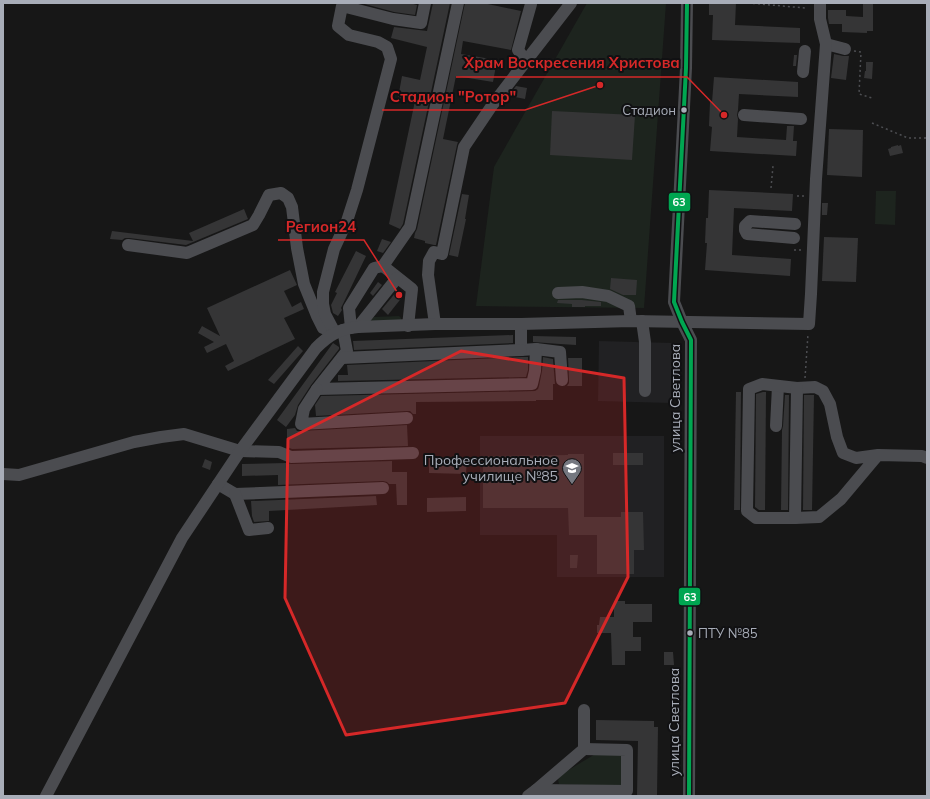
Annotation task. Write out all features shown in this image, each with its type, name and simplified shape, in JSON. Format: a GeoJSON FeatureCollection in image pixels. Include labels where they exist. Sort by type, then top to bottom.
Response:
{"type":"FeatureCollection","features":[{"type":"Feature","properties":{"kind":"street"},"geometry":{"type":"LineString","coordinates":[[347,330],[325,314],[323,292],[334,249],[348,221],[391,59],[387,47],[378,42],[349,35],[338,26],[342,6],[393,19],[421,23],[425,3]]}},
{"type":"Feature","properties":{"kind":"street"},"geometry":{"type":"LineString","coordinates":[[407,418],[301,424],[304,409],[317,389],[347,351],[349,308],[374,268],[383,266],[410,227],[458,3]]}},
{"type":"Feature","properties":{"kind":"street"},"geometry":{"type":"LineString","coordinates":[[435,324],[428,275],[429,261],[434,252],[442,254],[464,147],[494,104],[571,3]]}},
{"type":"Feature","properties":{"kind":"street","name":"улица Светлова"},"geometry":{"type":"LineString","coordinates":[[687,3],[686,68],[674,302],[691,340],[689,796]]}},
{"type":"Feature","properties":{"kind":"street"},"geometry":{"type":"LineString","coordinates":[[128,245],[188,253],[252,225],[269,194],[280,193],[288,198],[292,207],[297,248],[304,284],[323,328],[347,330],[435,324],[521,324],[637,321],[809,324],[816,179],[826,44],[820,19],[820,3]]}},
{"type":"Feature","properties":{"kind":"street"},"geometry":{"type":"LineString","coordinates":[[526,61],[518,50],[531,4]]}},
{"type":"Feature","properties":{"kind":"street"},"geometry":{"type":"LineString","coordinates":[[826,44],[845,49]]}},
{"type":"Feature","properties":{"kind":"street"},"geometry":{"type":"LineString","coordinates":[[803,72],[804,51]]}},
{"type":"Feature","properties":{"kind":"street"},"geometry":{"type":"LineString","coordinates":[[744,116],[801,119]]}},
{"type":"Feature","properties":{"kind":"street"},"geometry":{"type":"LineString","coordinates":[[794,238],[748,234],[745,230],[745,226],[750,221],[795,224]]}},
{"type":"Feature","properties":{"kind":"street"},"geometry":{"type":"LineString","coordinates":[[383,266],[412,289],[408,326]]}},
{"type":"Feature","properties":{"kind":"street"},"geometry":{"type":"LineString","coordinates":[[46,796],[182,538],[240,451],[316,348],[324,340],[347,330],[397,278]]}},
{"type":"Feature","properties":{"kind":"street"},"geometry":{"type":"LineString","coordinates":[[558,293],[582,292],[608,296],[629,306],[637,321],[645,342],[645,391]]}},
{"type":"Feature","properties":{"kind":"street"},"geometry":{"type":"LineString","coordinates":[[521,324],[521,350]]}},
{"type":"Feature","properties":{"kind":"street"},"geometry":{"type":"LineString","coordinates":[[342,358],[536,349],[560,352],[562,380]]}},
{"type":"Feature","properties":{"kind":"street"},"geometry":{"type":"LineString","coordinates":[[317,389],[532,384],[535,371],[536,349]]}},
{"type":"Feature","properties":{"kind":"street"},"geometry":{"type":"LineString","coordinates":[[878,455],[841,499],[820,516],[756,518],[747,511],[749,389],[762,384],[800,388],[815,387],[823,391],[830,404],[837,437],[843,453],[856,458],[878,455],[922,456],[927,458]]}},
{"type":"Feature","properties":{"kind":"street"},"geometry":{"type":"LineString","coordinates":[[776,426],[778,386]]}},
{"type":"Feature","properties":{"kind":"street"},"geometry":{"type":"LineString","coordinates":[[794,518],[800,388]]}},
{"type":"Feature","properties":{"kind":"street"},"geometry":{"type":"LineString","coordinates":[[3,474],[18,475],[134,442],[184,434],[240,451],[279,452],[291,457],[413,453]]}},
{"type":"Feature","properties":{"kind":"street"},"geometry":{"type":"LineString","coordinates":[[218,484],[235,494],[383,488]]}},
{"type":"Feature","properties":{"kind":"street"},"geometry":{"type":"LineString","coordinates":[[235,494],[249,530],[268,528]]}},
{"type":"Feature","properties":{"kind":"street"},"geometry":{"type":"LineString","coordinates":[[584,710],[584,749]]}},
{"type":"Feature","properties":{"kind":"street"},"geometry":{"type":"LineString","coordinates":[[584,749],[627,750],[627,791],[532,793],[584,749]]}},
{"type":"Feature","properties":{"kind":"path"},"geometry":{"type":"LineString","coordinates":[[748,3],[805,8]]}},
{"type":"Feature","properties":{"kind":"path"},"geometry":{"type":"LineString","coordinates":[[845,49],[861,52],[859,94],[872,98]]}},
{"type":"Feature","properties":{"kind":"path"},"geometry":{"type":"LineString","coordinates":[[872,123],[908,138],[927,138]]}},
{"type":"Feature","properties":{"kind":"path"},"geometry":{"type":"LineString","coordinates":[[771,188],[773,166]]}},
{"type":"Feature","properties":{"kind":"path"},"geometry":{"type":"LineString","coordinates":[[800,388],[809,324]]}},
{"type":"Feature","properties":{"kind":"highlighted area"},"geometry":{"type":"Polygon","coordinates":[[[461,351],[624,378],[628,577],[565,703],[346,735],[285,598],[288,439],[461,351]]]}},
{"type":"Feature","properties":{"kind":"shaded area"},"geometry":{"type":"Polygon","coordinates":[[[587,3],[666,3],[644,308],[476,306],[494,167],[587,3]]]}},
{"type":"Feature","properties":{"kind":"shaded area"},"geometry":{"type":"Polygon","coordinates":[[[876,191],[896,191],[895,225],[875,224],[876,191]]]}},
{"type":"Feature","properties":{"kind":"shaded area"},"geometry":{"type":"Polygon","coordinates":[[[399,316],[401,320],[370,322],[374,317],[399,316]]]}},
{"type":"Feature","properties":{"kind":"shaded area"},"geometry":{"type":"Polygon","coordinates":[[[599,341],[673,343],[671,403],[598,401],[599,341]]]}},
{"type":"Feature","properties":{"kind":"shaded area","name":"Профессиональное училище №85"},"geometry":{"type":"Polygon","coordinates":[[[480,436],[664,436],[664,577],[557,577],[557,535],[480,535],[480,436]]]}},
{"type":"Feature","properties":{"kind":"shaded area"},"geometry":{"type":"Polygon","coordinates":[[[597,753],[623,755],[623,787],[559,784],[558,780],[562,774],[597,753]]]}},
{"type":"Feature","properties":{"kind":"building"},"geometry":{"type":"Polygon","coordinates":[[[361,3],[410,3],[417,5],[415,15],[394,12],[361,3]]]}},
{"type":"Feature","properties":{"kind":"building"},"geometry":{"type":"Polygon","coordinates":[[[433,3],[450,3],[403,224],[400,229],[389,224],[415,101],[398,98],[402,76],[420,80],[427,47],[391,38],[394,27],[427,31],[433,3]]]}},
{"type":"Feature","properties":{"kind":"building"},"geometry":{"type":"Polygon","coordinates":[[[465,3],[483,3],[521,11],[511,50],[463,41],[461,54],[497,60],[493,82],[456,76],[443,139],[458,142],[436,245],[434,245],[414,238],[465,3]]]}},
{"type":"Feature","properties":{"kind":"building"},"geometry":{"type":"Polygon","coordinates":[[[709,3],[736,3],[735,25],[800,28],[800,43],[712,40],[713,15],[709,15],[709,3]]]}},
{"type":"Feature","properties":{"kind":"building"},"geometry":{"type":"Polygon","coordinates":[[[863,3],[873,3],[873,31],[867,31],[867,33],[842,32],[842,24],[829,24],[828,10],[846,10],[846,16],[863,17],[863,3]]]}},
{"type":"Feature","properties":{"kind":"building"},"geometry":{"type":"Polygon","coordinates":[[[834,54],[849,56],[846,80],[831,78],[834,54]]]}},
{"type":"Feature","properties":{"kind":"building"},"geometry":{"type":"Polygon","coordinates":[[[794,55],[797,55],[796,66],[793,66],[794,55]]]}},
{"type":"Feature","properties":{"kind":"building"},"geometry":{"type":"Polygon","coordinates":[[[866,62],[873,62],[872,79],[864,78],[866,62]]]}},
{"type":"Feature","properties":{"kind":"building"},"geometry":{"type":"Polygon","coordinates":[[[714,77],[798,82],[798,97],[739,94],[737,115],[737,137],[786,140],[787,126],[794,126],[793,141],[797,141],[796,156],[710,151],[712,127],[709,126],[710,102],[712,102],[714,77]]]}},
{"type":"Feature","properties":{"kind":"building"},"geometry":{"type":"Polygon","coordinates":[[[516,86],[527,88],[525,99],[510,96],[516,86]]]}},
{"type":"Feature","properties":{"kind":"building"},"geometry":{"type":"Polygon","coordinates":[[[552,111],[635,115],[632,160],[550,155],[552,111]]]}},
{"type":"Feature","properties":{"kind":"building"},"geometry":{"type":"Polygon","coordinates":[[[829,129],[863,130],[862,177],[827,175],[829,129]]]}},
{"type":"Feature","properties":{"kind":"building"},"geometry":{"type":"Polygon","coordinates":[[[901,145],[903,153],[890,156],[888,149],[901,145]]]}},
{"type":"Feature","properties":{"kind":"building"},"geometry":{"type":"Polygon","coordinates":[[[709,190],[793,194],[792,211],[734,208],[732,255],[791,259],[790,276],[705,270],[707,243],[705,243],[706,218],[708,218],[709,190]]]}},
{"type":"Feature","properties":{"kind":"building"},"geometry":{"type":"Polygon","coordinates":[[[462,194],[469,195],[466,219],[458,257],[449,255],[462,194]]]}},
{"type":"Feature","properties":{"kind":"building"},"geometry":{"type":"Polygon","coordinates":[[[822,203],[828,203],[827,215],[822,215],[822,203]]]}},
{"type":"Feature","properties":{"kind":"building"},"geometry":{"type":"Polygon","coordinates":[[[244,209],[248,219],[186,245],[129,238],[122,240],[110,239],[112,231],[193,241],[189,233],[244,209]]]}},
{"type":"Feature","properties":{"kind":"building"},"geometry":{"type":"Polygon","coordinates":[[[824,237],[858,238],[856,282],[822,281],[824,237]]]}},
{"type":"Feature","properties":{"kind":"building"},"geometry":{"type":"Polygon","coordinates":[[[382,239],[391,242],[383,253],[377,251],[382,239]]]}},
{"type":"Feature","properties":{"kind":"building"},"geometry":{"type":"Polygon","coordinates":[[[356,251],[366,256],[338,316],[333,313],[331,305],[337,293],[335,292],[356,251]]]}},
{"type":"Feature","properties":{"kind":"building"},"geometry":{"type":"Polygon","coordinates":[[[290,270],[297,285],[284,291],[292,307],[301,302],[304,309],[284,318],[295,339],[228,371],[225,366],[234,361],[226,344],[207,353],[204,347],[214,342],[198,333],[202,326],[220,336],[207,308],[290,270]]]}},
{"type":"Feature","properties":{"kind":"building"},"geometry":{"type":"Polygon","coordinates":[[[611,278],[637,280],[636,295],[623,295],[610,289],[611,278]]]}},
{"type":"Feature","properties":{"kind":"building"},"geometry":{"type":"Polygon","coordinates":[[[378,282],[382,285],[373,296],[370,293],[378,282]]]}},
{"type":"Feature","properties":{"kind":"building"},"geometry":{"type":"Polygon","coordinates":[[[397,291],[403,296],[388,315],[382,309],[397,291]]]}},
{"type":"Feature","properties":{"kind":"building"},"geometry":{"type":"Polygon","coordinates":[[[558,300],[601,302],[601,306],[572,307],[572,304],[557,303],[558,300]]]}},
{"type":"Feature","properties":{"kind":"building"},"geometry":{"type":"Polygon","coordinates":[[[513,335],[513,343],[354,350],[353,341],[513,335]]]}},
{"type":"Feature","properties":{"kind":"building"},"geometry":{"type":"Polygon","coordinates":[[[533,336],[576,337],[576,345],[533,342],[533,336]]]}},
{"type":"Feature","properties":{"kind":"building"},"geometry":{"type":"Polygon","coordinates":[[[333,343],[339,347],[339,349],[311,385],[298,405],[295,415],[286,427],[277,420],[333,343]]]}},
{"type":"Feature","properties":{"kind":"building"},"geometry":{"type":"Polygon","coordinates":[[[298,346],[303,351],[274,384],[268,380],[298,346]]]}},
{"type":"Feature","properties":{"kind":"building"},"geometry":{"type":"Polygon","coordinates":[[[528,357],[528,370],[526,377],[338,381],[338,375],[348,375],[347,365],[528,357]]]}},
{"type":"Feature","properties":{"kind":"building"},"geometry":{"type":"Polygon","coordinates":[[[543,357],[553,359],[555,384],[553,384],[553,400],[416,402],[416,414],[407,411],[316,416],[315,405],[321,396],[535,391],[539,386],[543,357]]]}},
{"type":"Feature","properties":{"kind":"building"},"geometry":{"type":"Polygon","coordinates":[[[568,358],[582,358],[582,386],[567,386],[569,383],[568,358]]]}},
{"type":"Feature","properties":{"kind":"building"},"geometry":{"type":"Polygon","coordinates":[[[736,392],[741,392],[740,510],[734,510],[736,392]]]}},
{"type":"Feature","properties":{"kind":"building"},"geometry":{"type":"Polygon","coordinates":[[[766,392],[765,510],[759,510],[755,507],[756,394],[766,392]]]}},
{"type":"Feature","properties":{"kind":"building"},"geometry":{"type":"Polygon","coordinates":[[[785,395],[789,395],[788,510],[781,510],[782,430],[785,395]]]}},
{"type":"Feature","properties":{"kind":"building"},"geometry":{"type":"Polygon","coordinates":[[[804,395],[814,395],[812,510],[803,510],[804,395]]]}},
{"type":"Feature","properties":{"kind":"building"},"geometry":{"type":"Polygon","coordinates":[[[407,425],[408,446],[292,449],[287,447],[287,429],[295,428],[297,431],[301,431],[407,425]]]}},
{"type":"Feature","properties":{"kind":"building"},"geometry":{"type":"Polygon","coordinates":[[[613,453],[643,453],[643,465],[613,465],[613,453]]]}},
{"type":"Feature","properties":{"kind":"building"},"geometry":{"type":"Polygon","coordinates":[[[584,454],[584,517],[621,517],[621,512],[643,512],[644,550],[634,550],[634,574],[597,574],[597,535],[569,535],[568,508],[483,508],[483,456],[584,454]]]}},
{"type":"Feature","properties":{"kind":"building"},"geometry":{"type":"Polygon","coordinates":[[[429,457],[467,458],[466,474],[429,473],[429,457]]]}},
{"type":"Feature","properties":{"kind":"building"},"geometry":{"type":"Polygon","coordinates":[[[205,459],[212,462],[210,470],[202,467],[205,459]]]}},
{"type":"Feature","properties":{"kind":"building"},"geometry":{"type":"Polygon","coordinates":[[[392,461],[392,472],[407,472],[407,505],[397,505],[396,484],[389,484],[383,481],[278,485],[278,475],[242,476],[242,464],[392,461]]]}},
{"type":"Feature","properties":{"kind":"building"},"geometry":{"type":"Polygon","coordinates":[[[376,496],[377,505],[269,511],[269,521],[254,522],[252,516],[251,501],[376,496]]]}},
{"type":"Feature","properties":{"kind":"building"},"geometry":{"type":"Polygon","coordinates":[[[466,497],[466,511],[427,512],[427,498],[466,497]]]}},
{"type":"Feature","properties":{"kind":"building"},"geometry":{"type":"Polygon","coordinates":[[[570,555],[578,555],[577,568],[570,568],[570,555]]]}},
{"type":"Feature","properties":{"kind":"building"},"geometry":{"type":"Polygon","coordinates":[[[614,601],[625,601],[625,604],[652,604],[652,622],[633,622],[633,637],[641,637],[641,651],[625,651],[625,665],[612,665],[611,633],[597,633],[597,625],[599,625],[600,617],[614,617],[614,601]]]}},
{"type":"Feature","properties":{"kind":"building"},"geometry":{"type":"Polygon","coordinates":[[[664,652],[673,652],[674,665],[664,665],[664,652]]]}},
{"type":"Feature","properties":{"kind":"building"},"geometry":{"type":"Polygon","coordinates":[[[596,720],[654,721],[654,727],[658,727],[657,796],[637,796],[638,741],[596,740],[596,720]]]}},
{"type":"Feature","properties":{"kind":"transit line","name":"63"},"geometry":{"type":"LineString","coordinates":[[687,3],[686,68],[674,302],[691,340],[689,796]]}},
{"type":"Feature","properties":{"kind":"place","name":"Стадион \"Ротор\""},"geometry":{"type":"Point","coordinates":[600,85]}},
{"type":"Feature","properties":{"kind":"place","name":"Стадион"},"geometry":{"type":"Point","coordinates":[684,110]}},
{"type":"Feature","properties":{"kind":"place","name":"Храм Воскресения Христова"},"geometry":{"type":"Point","coordinates":[724,115]}},
{"type":"Feature","properties":{"kind":"place","name":"Регион24"},"geometry":{"type":"Point","coordinates":[399,295]}},
{"type":"Feature","properties":{"kind":"place","name":"Профессиональное училище №85"},"geometry":{"type":"Point","coordinates":[572,485]}},
{"type":"Feature","properties":{"kind":"place","name":"ПТУ №85"},"geometry":{"type":"Point","coordinates":[690,633]}}]}
